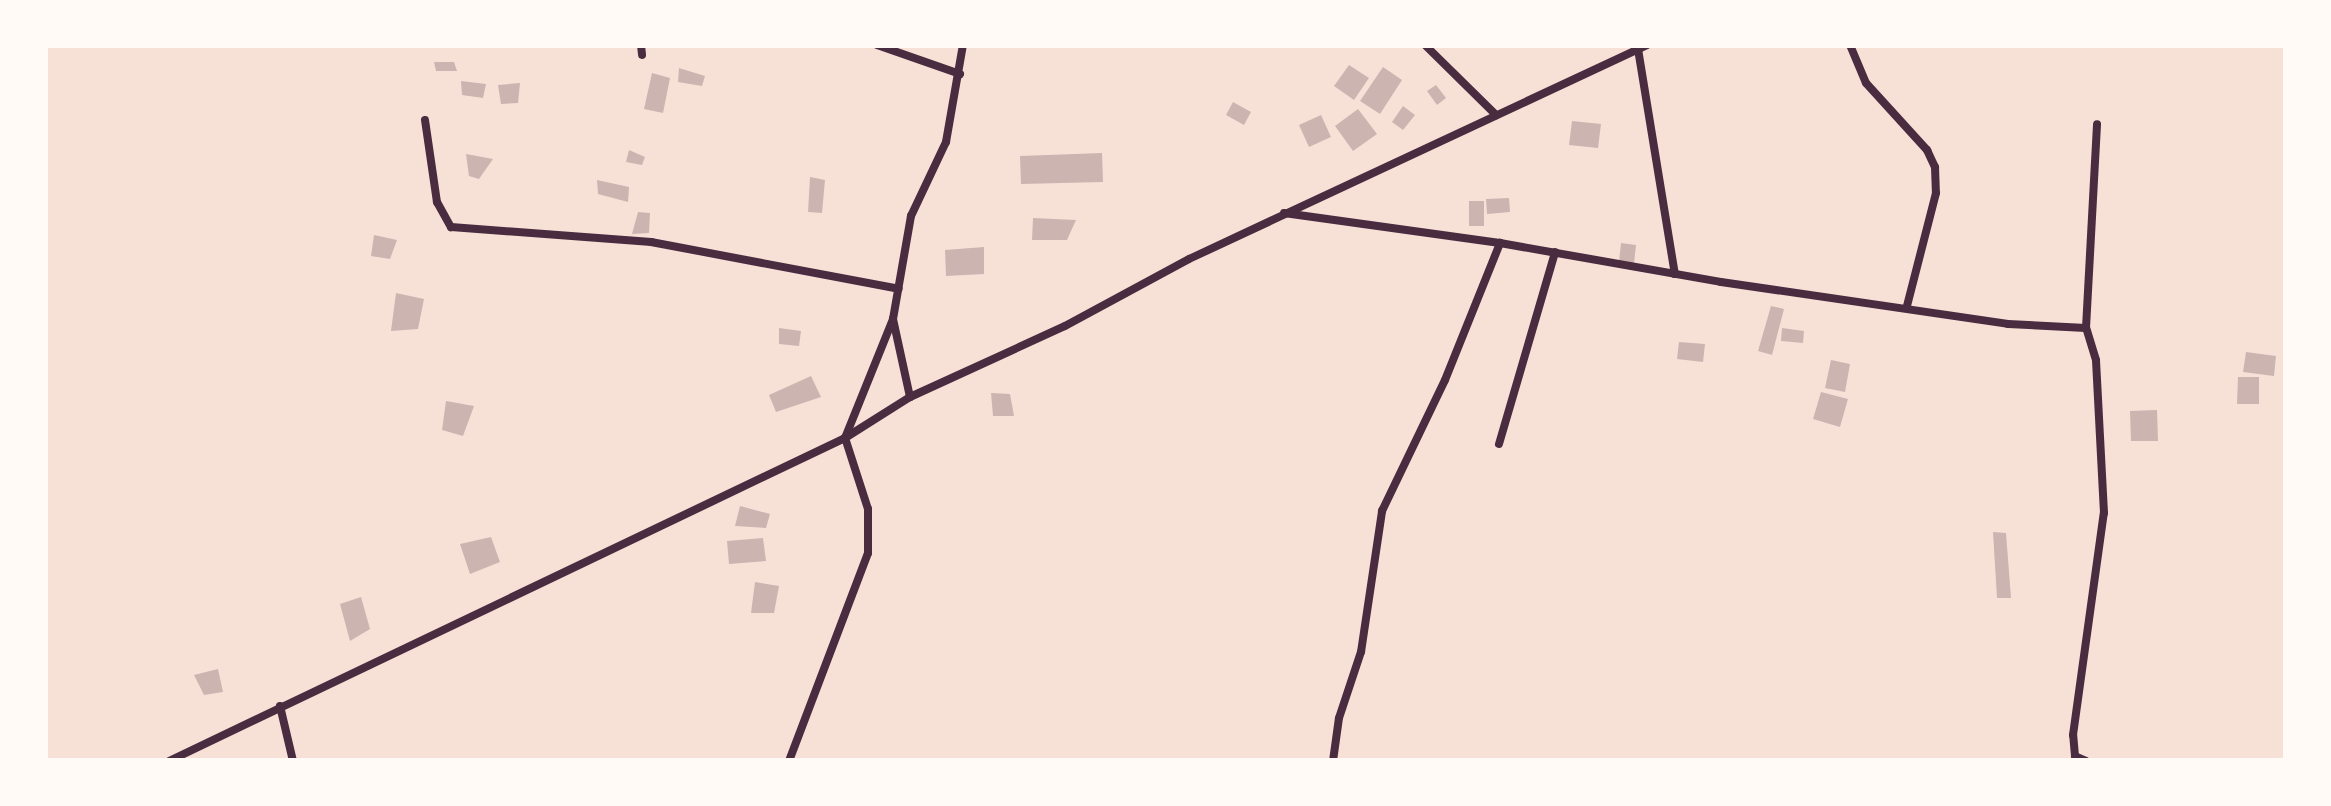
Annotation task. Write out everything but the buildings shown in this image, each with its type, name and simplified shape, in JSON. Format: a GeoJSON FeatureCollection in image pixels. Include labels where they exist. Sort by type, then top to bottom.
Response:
{"type":"FeatureCollection","features":[{"type":"Feature","properties":{"kind":"street"},"geometry":{"type":"LineString","coordinates":[[877,45],[960,74]]}},
{"type":"Feature","properties":{"kind":"street"},"geometry":{"type":"LineString","coordinates":[[789,761],[868,553],[868,509],[845,438],[893,319],[912,216],[946,142],[963,45]]}},
{"type":"Feature","properties":{"kind":"street"},"geometry":{"type":"LineString","coordinates":[[1425,45],[1496,115]]}},
{"type":"Feature","properties":{"kind":"street"},"geometry":{"type":"LineString","coordinates":[[1850,45],[1866,83],[1928,150],[1935,167],[1936,193],[1907,306]]}},
{"type":"Feature","properties":{"kind":"street"},"geometry":{"type":"LineString","coordinates":[[169,761],[845,438],[910,398],[1065,326],[1284,214],[1643,47],[1675,274]]}},
{"type":"Feature","properties":{"kind":"street"},"geometry":{"type":"LineString","coordinates":[[424,120],[436,202],[451,227],[652,242],[898,290]]}},
{"type":"Feature","properties":{"kind":"street"},"geometry":{"type":"LineString","coordinates":[[2086,761],[2075,756],[2073,735],[2104,513],[2096,360],[2086,328],[2097,124]]}},
{"type":"Feature","properties":{"kind":"street"},"geometry":{"type":"LineString","coordinates":[[1284,214],[1500,243],[1675,274],[2008,324],[2086,328]]}},
{"type":"Feature","properties":{"kind":"street"},"geometry":{"type":"LineString","coordinates":[[1333,761],[1339,718],[1361,652],[1382,512],[1445,380],[1500,243]]}},
{"type":"Feature","properties":{"kind":"street"},"geometry":{"type":"LineString","coordinates":[[1499,444],[1555,252]]}},
{"type":"Feature","properties":{"kind":"street"},"geometry":{"type":"LineString","coordinates":[[893,319],[910,398]]}},
{"type":"Feature","properties":{"kind":"street"},"geometry":{"type":"LineString","coordinates":[[280,706],[293,761]]}}]}
